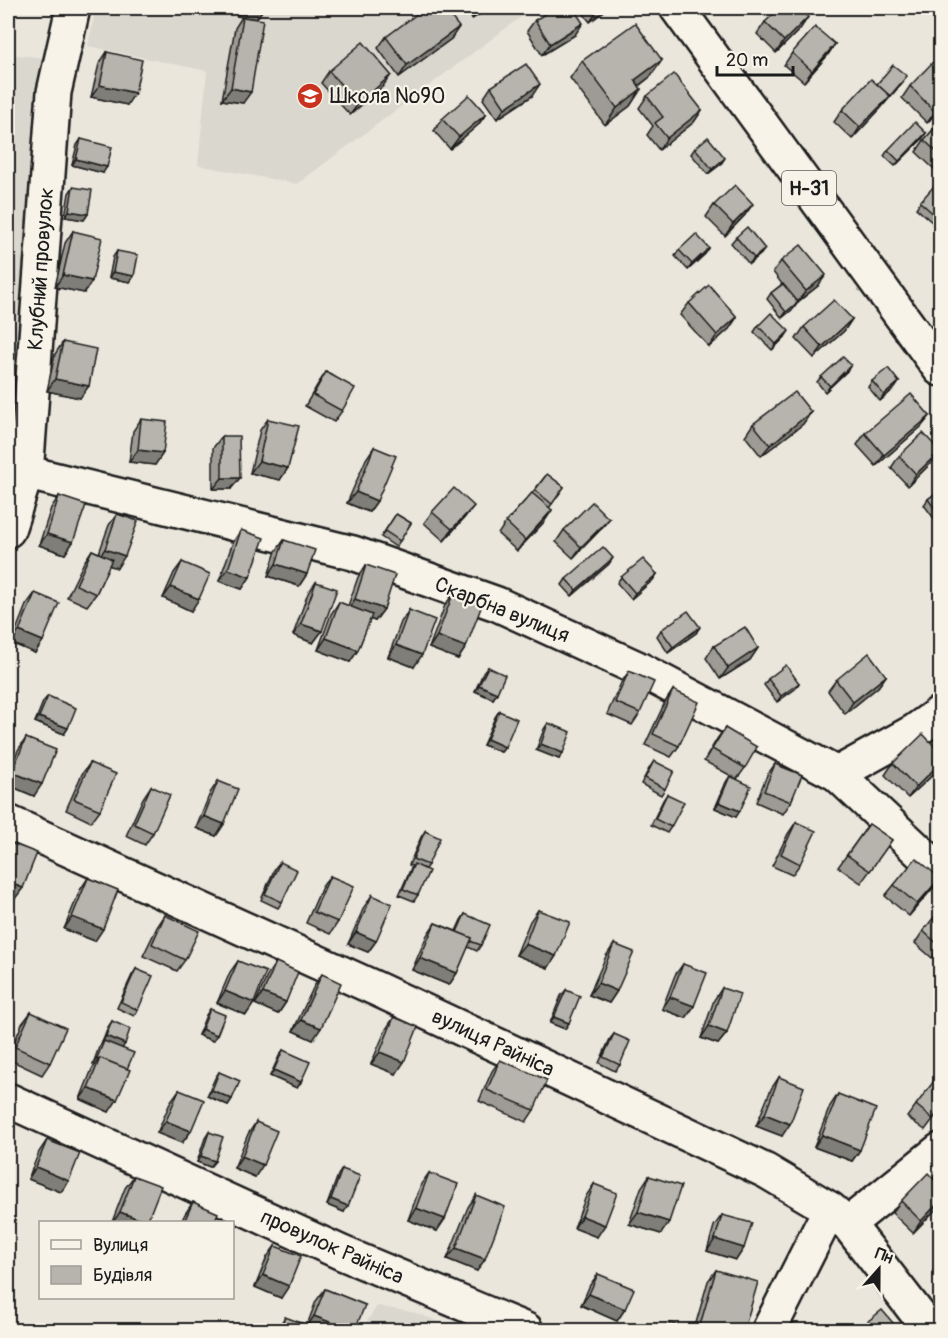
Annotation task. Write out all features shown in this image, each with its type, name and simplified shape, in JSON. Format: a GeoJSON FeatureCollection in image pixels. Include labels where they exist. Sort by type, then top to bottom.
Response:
{"type":"FeatureCollection","features":[{"type":"Feature","properties":{"kind":"street","name":"Клубний провулок"},"geometry":{"type":"LineString","coordinates":[[8,530],[17,471],[54,92],[73,8]]}},
{"type":"Feature","properties":{"kind":"street","name":"Н-31"},"geometry":{"type":"LineString","coordinates":[[677,8],[940,369]]}},
{"type":"Feature","properties":{"kind":"street","name":"Скарбна вулиця"},"geometry":{"type":"LineString","coordinates":[[17,471],[353,553],[497,604],[637,668],[837,774],[940,871]]}},
{"type":"Feature","properties":{"kind":"street"},"geometry":{"type":"LineString","coordinates":[[837,774],[915,731],[940,713]]}},
{"type":"Feature","properties":{"kind":"street","name":"вулиця Райніса"},"geometry":{"type":"LineString","coordinates":[[8,822],[379,990],[766,1171],[839,1217],[930,1330]]}},
{"type":"Feature","properties":{"kind":"street","name":"провулок Райніса"},"geometry":{"type":"LineString","coordinates":[[8,1100],[342,1253],[526,1330]]}},
{"type":"Feature","properties":{"kind":"street"},"geometry":{"type":"LineString","coordinates":[[769,1330],[839,1217],[940,1150]]}},
{"type":"Feature","properties":{"kind":"shaded area","name":"Школа №90"},"geometry":{"type":"Polygon","coordinates":[[[96,8],[533,8],[297,184],[198,165],[207,71],[88,46],[96,8]]]}},
{"type":"Feature","properties":{"kind":"shaded area"},"geometry":{"type":"Polygon","coordinates":[[[8,54],[46,58],[23,395],[8,410],[8,54]]]}},
{"type":"Feature","properties":{"kind":"shaded area"},"geometry":{"type":"Polygon","coordinates":[[[377,1306],[416,1313],[461,1330],[361,1330],[377,1306]]]}},
{"type":"Feature","properties":{"kind":"building"},"geometry":{"type":"Polygon","coordinates":[[[425,8],[444,8],[459,27],[407,65],[386,37],[425,8]]]}},
{"type":"Feature","properties":{"kind":"building"},"geometry":{"type":"Polygon","coordinates":[[[555,8],[573,8],[583,23],[550,44],[535,20],[555,8]]]}},
{"type":"Feature","properties":{"kind":"building"},"geometry":{"type":"Polygon","coordinates":[[[780,8],[798,8],[808,17],[784,41],[765,22],[780,8]]]}},
{"type":"Feature","properties":{"kind":"building"},"geometry":{"type":"Polygon","coordinates":[[[243,17],[263,20],[251,92],[231,88],[243,17]]]}},
{"type":"Feature","properties":{"kind":"building"},"geometry":{"type":"Polygon","coordinates":[[[635,23],[662,60],[635,80],[641,89],[617,108],[582,61],[635,23]]]}},
{"type":"Feature","properties":{"kind":"building"},"geometry":{"type":"Polygon","coordinates":[[[815,27],[835,44],[812,71],[792,53],[815,27]]]}},
{"type":"Feature","properties":{"kind":"building"},"geometry":{"type":"Polygon","coordinates":[[[363,42],[391,75],[358,104],[329,71],[363,42]]]}},
{"type":"Feature","properties":{"kind":"building"},"geometry":{"type":"Polygon","coordinates":[[[107,52],[142,60],[135,93],[100,85],[107,52]]]}},
{"type":"Feature","properties":{"kind":"building"},"geometry":{"type":"Polygon","coordinates":[[[526,64],[540,84],[505,108],[491,87],[526,64]]]}},
{"type":"Feature","properties":{"kind":"building"},"geometry":{"type":"Polygon","coordinates":[[[931,64],[940,73],[940,106],[935,112],[910,86],[931,64]]]}},
{"type":"Feature","properties":{"kind":"building"},"geometry":{"type":"Polygon","coordinates":[[[893,65],[907,76],[890,96],[877,84],[893,65]]]}},
{"type":"Feature","properties":{"kind":"building"},"geometry":{"type":"Polygon","coordinates":[[[674,74],[702,110],[667,138],[655,123],[663,117],[647,96],[674,74]]]}},
{"type":"Feature","properties":{"kind":"building"},"geometry":{"type":"Polygon","coordinates":[[[871,79],[890,96],[860,127],[842,110],[871,79]]]}},
{"type":"Feature","properties":{"kind":"building"},"geometry":{"type":"Polygon","coordinates":[[[469,95],[486,114],[459,137],[442,119],[469,95]]]}},
{"type":"Feature","properties":{"kind":"building"},"geometry":{"type":"Polygon","coordinates":[[[915,122],[926,133],[899,161],[888,150],[915,122]]]}},
{"type":"Feature","properties":{"kind":"building"},"geometry":{"type":"Polygon","coordinates":[[[940,122],[940,155],[924,140],[940,122]]]}},
{"type":"Feature","properties":{"kind":"building"},"geometry":{"type":"Polygon","coordinates":[[[708,137],[725,158],[712,169],[695,148],[708,137]]]}},
{"type":"Feature","properties":{"kind":"building"},"geometry":{"type":"Polygon","coordinates":[[[81,139],[112,147],[107,167],[76,159],[81,139]]]}},
{"type":"Feature","properties":{"kind":"building"},"geometry":{"type":"Polygon","coordinates":[[[735,185],[753,204],[733,224],[714,205],[735,185]]]}},
{"type":"Feature","properties":{"kind":"building"},"geometry":{"type":"Polygon","coordinates":[[[934,186],[940,192],[940,213],[937,217],[920,202],[934,186]]]}},
{"type":"Feature","properties":{"kind":"building"},"geometry":{"type":"Polygon","coordinates":[[[73,187],[92,190],[88,214],[69,211],[73,187]]]}},
{"type":"Feature","properties":{"kind":"building"},"geometry":{"type":"Polygon","coordinates":[[[747,227],[765,249],[754,258],[736,237],[747,227]]]}},
{"type":"Feature","properties":{"kind":"building"},"geometry":{"type":"Polygon","coordinates":[[[73,231],[102,238],[92,281],[63,275],[73,231]]]}},
{"type":"Feature","properties":{"kind":"building"},"geometry":{"type":"Polygon","coordinates":[[[696,234],[709,248],[692,264],[679,250],[696,234]]]}},
{"type":"Feature","properties":{"kind":"building"},"geometry":{"type":"Polygon","coordinates":[[[801,245],[826,275],[806,291],[781,261],[801,245]]]}},
{"type":"Feature","properties":{"kind":"building"},"geometry":{"type":"Polygon","coordinates":[[[117,251],[138,255],[134,276],[113,272],[117,251]]]}},
{"type":"Feature","properties":{"kind":"building"},"geometry":{"type":"Polygon","coordinates":[[[783,284],[798,302],[786,312],[771,293],[783,284]]]}},
{"type":"Feature","properties":{"kind":"building"},"geometry":{"type":"Polygon","coordinates":[[[709,285],[737,317],[717,335],[689,303],[709,285]]]}},
{"type":"Feature","properties":{"kind":"building"},"geometry":{"type":"Polygon","coordinates":[[[834,300],[852,319],[822,347],[804,327],[834,300]]]}},
{"type":"Feature","properties":{"kind":"building"},"geometry":{"type":"Polygon","coordinates":[[[771,313],[789,331],[776,344],[758,326],[771,313]]]}},
{"type":"Feature","properties":{"kind":"building"},"geometry":{"type":"Polygon","coordinates":[[[63,342],[96,349],[89,386],[55,379],[63,342]]]}},
{"type":"Feature","properties":{"kind":"building"},"geometry":{"type":"Polygon","coordinates":[[[843,357],[851,365],[830,386],[821,377],[843,357]]]}},
{"type":"Feature","properties":{"kind":"building"},"geometry":{"type":"Polygon","coordinates":[[[888,368],[899,382],[884,395],[872,381],[888,368]]]}},
{"type":"Feature","properties":{"kind":"building"},"geometry":{"type":"Polygon","coordinates":[[[326,372],[355,388],[342,411],[313,395],[326,372]]]}},
{"type":"Feature","properties":{"kind":"building"},"geometry":{"type":"Polygon","coordinates":[[[795,392],[811,412],[770,445],[753,424],[795,392]]]}},
{"type":"Feature","properties":{"kind":"building"},"geometry":{"type":"Polygon","coordinates":[[[911,394],[930,416],[884,455],[865,433],[911,394]]]}},
{"type":"Feature","properties":{"kind":"building"},"geometry":{"type":"Polygon","coordinates":[[[141,419],[167,422],[163,453],[138,450],[141,419]]]}},
{"type":"Feature","properties":{"kind":"building"},"geometry":{"type":"Polygon","coordinates":[[[268,419],[299,426],[288,468],[259,461],[268,419]]]}},
{"type":"Feature","properties":{"kind":"building"},"geometry":{"type":"Polygon","coordinates":[[[923,433],[940,451],[916,474],[899,456],[923,433]]]}},
{"type":"Feature","properties":{"kind":"building"},"geometry":{"type":"Polygon","coordinates":[[[222,436],[239,436],[240,478],[222,478],[222,436]]]}},
{"type":"Feature","properties":{"kind":"building"},"geometry":{"type":"Polygon","coordinates":[[[374,447],[396,456],[377,501],[356,492],[374,447]]]}},
{"type":"Feature","properties":{"kind":"building"},"geometry":{"type":"Polygon","coordinates":[[[547,474],[564,487],[552,504],[535,490],[547,474]]]}},
{"type":"Feature","properties":{"kind":"building"},"geometry":{"type":"Polygon","coordinates":[[[454,488],[474,506],[452,529],[432,512],[454,488]]]}},
{"type":"Feature","properties":{"kind":"building"},"geometry":{"type":"Polygon","coordinates":[[[940,490],[940,513],[939,515],[928,499],[940,490]]]}},
{"type":"Feature","properties":{"kind":"building"},"geometry":{"type":"Polygon","coordinates":[[[532,493],[552,510],[525,540],[506,522],[532,493]]]}},
{"type":"Feature","properties":{"kind":"building"},"geometry":{"type":"Polygon","coordinates":[[[59,496],[86,505],[73,542],[47,534],[59,496]]]}},
{"type":"Feature","properties":{"kind":"building"},"geometry":{"type":"Polygon","coordinates":[[[592,502],[609,519],[581,547],[564,530],[592,502]]]}},
{"type":"Feature","properties":{"kind":"building"},"geometry":{"type":"Polygon","coordinates":[[[117,514],[138,521],[125,556],[105,549],[117,514]]]}},
{"type":"Feature","properties":{"kind":"building"},"geometry":{"type":"Polygon","coordinates":[[[396,514],[411,523],[400,541],[385,531],[396,514]]]}},
{"type":"Feature","properties":{"kind":"building"},"geometry":{"type":"Polygon","coordinates":[[[241,530],[264,538],[250,577],[228,569],[241,530]]]}},
{"type":"Feature","properties":{"kind":"building"},"geometry":{"type":"Polygon","coordinates":[[[284,540],[315,550],[307,574],[276,564],[284,540]]]}},
{"type":"Feature","properties":{"kind":"building"},"geometry":{"type":"Polygon","coordinates":[[[603,547],[613,558],[576,590],[566,579],[603,547]]]}},
{"type":"Feature","properties":{"kind":"building"},"geometry":{"type":"Polygon","coordinates":[[[92,550],[112,559],[96,594],[76,585],[92,550]]]}},
{"type":"Feature","properties":{"kind":"building"},"geometry":{"type":"Polygon","coordinates":[[[643,559],[657,574],[635,593],[621,577],[643,559]]]}},
{"type":"Feature","properties":{"kind":"building"},"geometry":{"type":"Polygon","coordinates":[[[182,562],[210,574],[199,599],[171,587],[182,562]]]}},
{"type":"Feature","properties":{"kind":"building"},"geometry":{"type":"Polygon","coordinates":[[[366,565],[395,575],[384,609],[355,599],[366,565]]]}},
{"type":"Feature","properties":{"kind":"building"},"geometry":{"type":"Polygon","coordinates":[[[316,582],[337,589],[322,631],[301,624],[316,582]]]}},
{"type":"Feature","properties":{"kind":"building"},"geometry":{"type":"Polygon","coordinates":[[[35,593],[59,603],[43,641],[19,631],[35,593]]]}},
{"type":"Feature","properties":{"kind":"building"},"geometry":{"type":"Polygon","coordinates":[[[453,594],[482,605],[466,647],[437,636],[453,594]]]}},
{"type":"Feature","properties":{"kind":"building"},"geometry":{"type":"Polygon","coordinates":[[[339,602],[372,615],[358,650],[326,638],[339,602]]]}},
{"type":"Feature","properties":{"kind":"building"},"geometry":{"type":"Polygon","coordinates":[[[409,610],[435,620],[422,655],[396,645],[409,610]]]}},
{"type":"Feature","properties":{"kind":"building"},"geometry":{"type":"Polygon","coordinates":[[[688,611],[700,627],[673,647],[661,630],[688,611]]]}},
{"type":"Feature","properties":{"kind":"building"},"geometry":{"type":"Polygon","coordinates":[[[745,627],[758,648],[728,668],[714,646],[745,627]]]}},
{"type":"Feature","properties":{"kind":"building"},"geometry":{"type":"Polygon","coordinates":[[[869,653],[886,676],[853,702],[836,680],[869,653]]]}},
{"type":"Feature","properties":{"kind":"building"},"geometry":{"type":"Polygon","coordinates":[[[786,665],[799,683],[781,696],[768,679],[786,665]]]}},
{"type":"Feature","properties":{"kind":"building"},"geometry":{"type":"Polygon","coordinates":[[[488,667],[505,675],[497,693],[479,685],[488,667]]]}},
{"type":"Feature","properties":{"kind":"building"},"geometry":{"type":"Polygon","coordinates":[[[629,671],[654,682],[640,713],[615,702],[629,671]]]}},
{"type":"Feature","properties":{"kind":"building"},"geometry":{"type":"Polygon","coordinates":[[[673,690],[699,702],[679,746],[653,734],[673,690]]]}},
{"type":"Feature","properties":{"kind":"building"},"geometry":{"type":"Polygon","coordinates":[[[48,696],[76,708],[68,728],[39,717],[48,696]]]}},
{"type":"Feature","properties":{"kind":"building"},"geometry":{"type":"Polygon","coordinates":[[[499,711],[517,719],[505,747],[487,739],[499,711]]]}},
{"type":"Feature","properties":{"kind":"building"},"geometry":{"type":"Polygon","coordinates":[[[8,723],[13,725],[8,739],[8,723]]]}},
{"type":"Feature","properties":{"kind":"building"},"geometry":{"type":"Polygon","coordinates":[[[548,723],[571,732],[563,753],[541,744],[548,723]]]}},
{"type":"Feature","properties":{"kind":"building"},"geometry":{"type":"Polygon","coordinates":[[[725,728],[757,747],[745,768],[712,749],[725,728]]]}},
{"type":"Feature","properties":{"kind":"building"},"geometry":{"type":"Polygon","coordinates":[[[923,734],[940,752],[940,763],[916,787],[893,763],[923,734]]]}},
{"type":"Feature","properties":{"kind":"building"},"geometry":{"type":"Polygon","coordinates":[[[26,738],[56,750],[42,784],[12,772],[26,738]]]}},
{"type":"Feature","properties":{"kind":"building"},"geometry":{"type":"Polygon","coordinates":[[[654,761],[674,771],[665,789],[645,778],[654,761]]]}},
{"type":"Feature","properties":{"kind":"building"},"geometry":{"type":"Polygon","coordinates":[[[90,763],[116,774],[100,810],[74,799],[90,763]]]}},
{"type":"Feature","properties":{"kind":"building"},"geometry":{"type":"Polygon","coordinates":[[[775,764],[802,775],[791,802],[764,791],[775,764]]]}},
{"type":"Feature","properties":{"kind":"building"},"geometry":{"type":"Polygon","coordinates":[[[730,776],[751,786],[740,811],[719,802],[730,776]]]}},
{"type":"Feature","properties":{"kind":"building"},"geometry":{"type":"Polygon","coordinates":[[[218,781],[238,789],[224,824],[204,816],[218,781]]]}},
{"type":"Feature","properties":{"kind":"building"},"geometry":{"type":"Polygon","coordinates":[[[151,786],[170,795],[153,833],[134,824],[151,786]]]}},
{"type":"Feature","properties":{"kind":"building"},"geometry":{"type":"Polygon","coordinates":[[[667,794],[684,802],[671,827],[655,819],[667,794]]]}},
{"type":"Feature","properties":{"kind":"building"},"geometry":{"type":"Polygon","coordinates":[[[796,822],[816,831],[800,864],[781,854],[796,822]]]}},
{"type":"Feature","properties":{"kind":"building"},"geometry":{"type":"Polygon","coordinates":[[[869,824],[892,840],[870,871],[847,855],[869,824]]]}},
{"type":"Feature","properties":{"kind":"building"},"geometry":{"type":"Polygon","coordinates":[[[425,831],[440,838],[428,865],[413,859],[425,831]]]}},
{"type":"Feature","properties":{"kind":"building"},"geometry":{"type":"Polygon","coordinates":[[[11,843],[37,853],[23,888],[8,882],[8,851],[11,843]]]}},
{"type":"Feature","properties":{"kind":"building"},"geometry":{"type":"Polygon","coordinates":[[[916,858],[940,878],[917,904],[894,885],[916,858]]]}},
{"type":"Feature","properties":{"kind":"building"},"geometry":{"type":"Polygon","coordinates":[[[280,862],[297,870],[282,902],[265,894],[280,862]]]}},
{"type":"Feature","properties":{"kind":"building"},"geometry":{"type":"Polygon","coordinates":[[[414,864],[429,871],[418,895],[403,889],[414,864]]]}},
{"type":"Feature","properties":{"kind":"building"},"geometry":{"type":"Polygon","coordinates":[[[330,876],[354,886],[338,922],[314,912],[330,876]]]}},
{"type":"Feature","properties":{"kind":"building"},"geometry":{"type":"Polygon","coordinates":[[[88,878],[118,890],[103,929],[72,917],[88,878]]]}},
{"type":"Feature","properties":{"kind":"building"},"geometry":{"type":"Polygon","coordinates":[[[372,895],[392,904],[376,941],[356,932],[372,895]]]}},
{"type":"Feature","properties":{"kind":"building"},"geometry":{"type":"Polygon","coordinates":[[[538,910],[570,922],[556,956],[525,944],[538,910]]]}},
{"type":"Feature","properties":{"kind":"building"},"geometry":{"type":"Polygon","coordinates":[[[940,910],[940,946],[923,931],[940,910]]]}},
{"type":"Feature","properties":{"kind":"building"},"geometry":{"type":"Polygon","coordinates":[[[465,914],[490,925],[481,945],[470,941],[472,938],[457,932],[465,914]]]}},
{"type":"Feature","properties":{"kind":"building"},"geometry":{"type":"Polygon","coordinates":[[[165,915],[199,931],[185,960],[152,944],[165,915]]]}},
{"type":"Feature","properties":{"kind":"building"},"geometry":{"type":"Polygon","coordinates":[[[435,923],[472,938],[457,973],[420,958],[435,923]]]}},
{"type":"Feature","properties":{"kind":"building"},"geometry":{"type":"Polygon","coordinates":[[[614,944],[634,952],[617,991],[598,983],[614,944]]]}},
{"type":"Feature","properties":{"kind":"building"},"geometry":{"type":"Polygon","coordinates":[[[238,961],[266,972],[254,1003],[225,991],[238,961]]]}},
{"type":"Feature","properties":{"kind":"building"},"geometry":{"type":"Polygon","coordinates":[[[276,962],[298,972],[286,1002],[263,993],[276,962]]]}},
{"type":"Feature","properties":{"kind":"building"},"geometry":{"type":"Polygon","coordinates":[[[683,964],[707,973],[694,1006],[670,997],[683,964]]]}},
{"type":"Feature","properties":{"kind":"building"},"geometry":{"type":"Polygon","coordinates":[[[136,969],[153,976],[138,1010],[121,1002],[136,969]]]}},
{"type":"Feature","properties":{"kind":"building"},"geometry":{"type":"Polygon","coordinates":[[[322,974],[341,983],[321,1028],[301,1020],[322,974]]]}},
{"type":"Feature","properties":{"kind":"building"},"geometry":{"type":"Polygon","coordinates":[[[722,988],[740,994],[727,1033],[709,1026],[722,988]]]}},
{"type":"Feature","properties":{"kind":"building"},"geometry":{"type":"Polygon","coordinates":[[[566,990],[580,996],[569,1023],[554,1017],[566,990]]]}},
{"type":"Feature","properties":{"kind":"building"},"geometry":{"type":"Polygon","coordinates":[[[210,1009],[225,1015],[217,1035],[202,1029],[210,1009]]]}},
{"type":"Feature","properties":{"kind":"building"},"geometry":{"type":"Polygon","coordinates":[[[31,1012],[66,1028],[50,1063],[15,1047],[31,1012]]]}},
{"type":"Feature","properties":{"kind":"building"},"geometry":{"type":"Polygon","coordinates":[[[394,1017],[418,1027],[404,1062],[380,1052],[394,1017]]]}},
{"type":"Feature","properties":{"kind":"building"},"geometry":{"type":"Polygon","coordinates":[[[112,1021],[130,1029],[125,1044],[106,1036],[112,1021]]]}},
{"type":"Feature","properties":{"kind":"building"},"geometry":{"type":"Polygon","coordinates":[[[614,1034],[630,1041],[620,1065],[603,1057],[614,1034]]]}},
{"type":"Feature","properties":{"kind":"building"},"geometry":{"type":"Polygon","coordinates":[[[104,1041],[134,1053],[127,1069],[97,1058],[104,1041]]]}},
{"type":"Feature","properties":{"kind":"building"},"geometry":{"type":"Polygon","coordinates":[[[283,1050],[310,1062],[301,1082],[274,1070],[283,1050]]]}},
{"type":"Feature","properties":{"kind":"building"},"geometry":{"type":"Polygon","coordinates":[[[100,1058],[130,1070],[117,1100],[88,1088],[100,1058]]]}},
{"type":"Feature","properties":{"kind":"building"},"geometry":{"type":"Polygon","coordinates":[[[500,1060],[547,1080],[534,1110],[487,1090],[500,1060]]]}},
{"type":"Feature","properties":{"kind":"building"},"geometry":{"type":"Polygon","coordinates":[[[219,1072],[240,1081],[232,1099],[212,1090],[219,1072]]]}},
{"type":"Feature","properties":{"kind":"building"},"geometry":{"type":"Polygon","coordinates":[[[779,1077],[804,1087],[790,1124],[765,1114],[779,1077]]]}},
{"type":"Feature","properties":{"kind":"building"},"geometry":{"type":"Polygon","coordinates":[[[937,1077],[940,1079],[940,1109],[933,1119],[916,1105],[937,1077]]]}},
{"type":"Feature","properties":{"kind":"building"},"geometry":{"type":"Polygon","coordinates":[[[179,1090],[204,1100],[191,1131],[166,1121],[179,1090]]]}},
{"type":"Feature","properties":{"kind":"building"},"geometry":{"type":"Polygon","coordinates":[[[838,1094],[876,1109],[860,1150],[822,1135],[838,1094]]]}},
{"type":"Feature","properties":{"kind":"building"},"geometry":{"type":"Polygon","coordinates":[[[256,1122],[277,1131],[263,1165],[242,1156],[256,1122]]]}},
{"type":"Feature","properties":{"kind":"building"},"geometry":{"type":"Polygon","coordinates":[[[209,1132],[223,1137],[215,1161],[201,1156],[209,1132]]]}},
{"type":"Feature","properties":{"kind":"building"},"geometry":{"type":"Polygon","coordinates":[[[47,1140],[80,1153],[69,1181],[36,1167],[47,1140]]]}},
{"type":"Feature","properties":{"kind":"building"},"geometry":{"type":"Polygon","coordinates":[[[342,1169],[360,1176],[348,1206],[331,1199],[342,1169]]]}},
{"type":"Feature","properties":{"kind":"building"},"geometry":{"type":"Polygon","coordinates":[[[429,1173],[458,1184],[445,1219],[416,1208],[429,1173]]]}},
{"type":"Feature","properties":{"kind":"building"},"geometry":{"type":"Polygon","coordinates":[[[928,1173],[940,1186],[940,1201],[921,1221],[901,1201],[928,1173]]]}},
{"type":"Feature","properties":{"kind":"building"},"geometry":{"type":"Polygon","coordinates":[[[134,1176],[161,1186],[147,1221],[120,1212],[134,1176]]]}},
{"type":"Feature","properties":{"kind":"building"},"geometry":{"type":"Polygon","coordinates":[[[649,1176],[681,1186],[669,1222],[638,1212],[649,1176]]]}},
{"type":"Feature","properties":{"kind":"building"},"geometry":{"type":"Polygon","coordinates":[[[594,1184],[617,1193],[605,1225],[582,1216],[594,1184]]]}},
{"type":"Feature","properties":{"kind":"building"},"geometry":{"type":"Polygon","coordinates":[[[476,1195],[505,1207],[485,1259],[456,1248],[476,1195]]]}},
{"type":"Feature","properties":{"kind":"building"},"geometry":{"type":"Polygon","coordinates":[[[193,1202],[218,1213],[214,1221],[184,1221],[193,1202]]]}},
{"type":"Feature","properties":{"kind":"building"},"geometry":{"type":"Polygon","coordinates":[[[722,1215],[752,1223],[744,1248],[715,1239],[722,1215]]]}},
{"type":"Feature","properties":{"kind":"building"},"geometry":{"type":"Polygon","coordinates":[[[275,1246],[301,1256],[289,1286],[263,1275],[275,1246]]]}},
{"type":"Feature","properties":{"kind":"building"},"geometry":{"type":"Polygon","coordinates":[[[716,1270],[758,1282],[744,1330],[721,1330],[700,1325],[716,1270]]]}},
{"type":"Feature","properties":{"kind":"building"},"geometry":{"type":"Polygon","coordinates":[[[598,1274],[634,1289],[625,1309],[589,1294],[598,1274]]]}},
{"type":"Feature","properties":{"kind":"building"},"geometry":{"type":"Polygon","coordinates":[[[325,1289],[365,1305],[355,1330],[314,1316],[325,1289]]]}},
{"type":"Feature","properties":{"kind":"building"},"geometry":{"type":"Polygon","coordinates":[[[882,1310],[899,1330],[857,1330],[882,1310]]]}},
{"type":"Feature","properties":{"kind":"building"},"geometry":{"type":"Polygon","coordinates":[[[285,1317],[304,1324],[302,1330],[280,1330],[285,1317]]]}},
{"type":"Feature","properties":{"kind":"building"},"geometry":{"type":"Polygon","coordinates":[[[670,1323],[689,1330],[667,1330],[670,1323]]]}},
{"type":"Feature","properties":{"kind":"place","name":"Школа №90"},"geometry":{"type":"Point","coordinates":[310,96]}}]}
